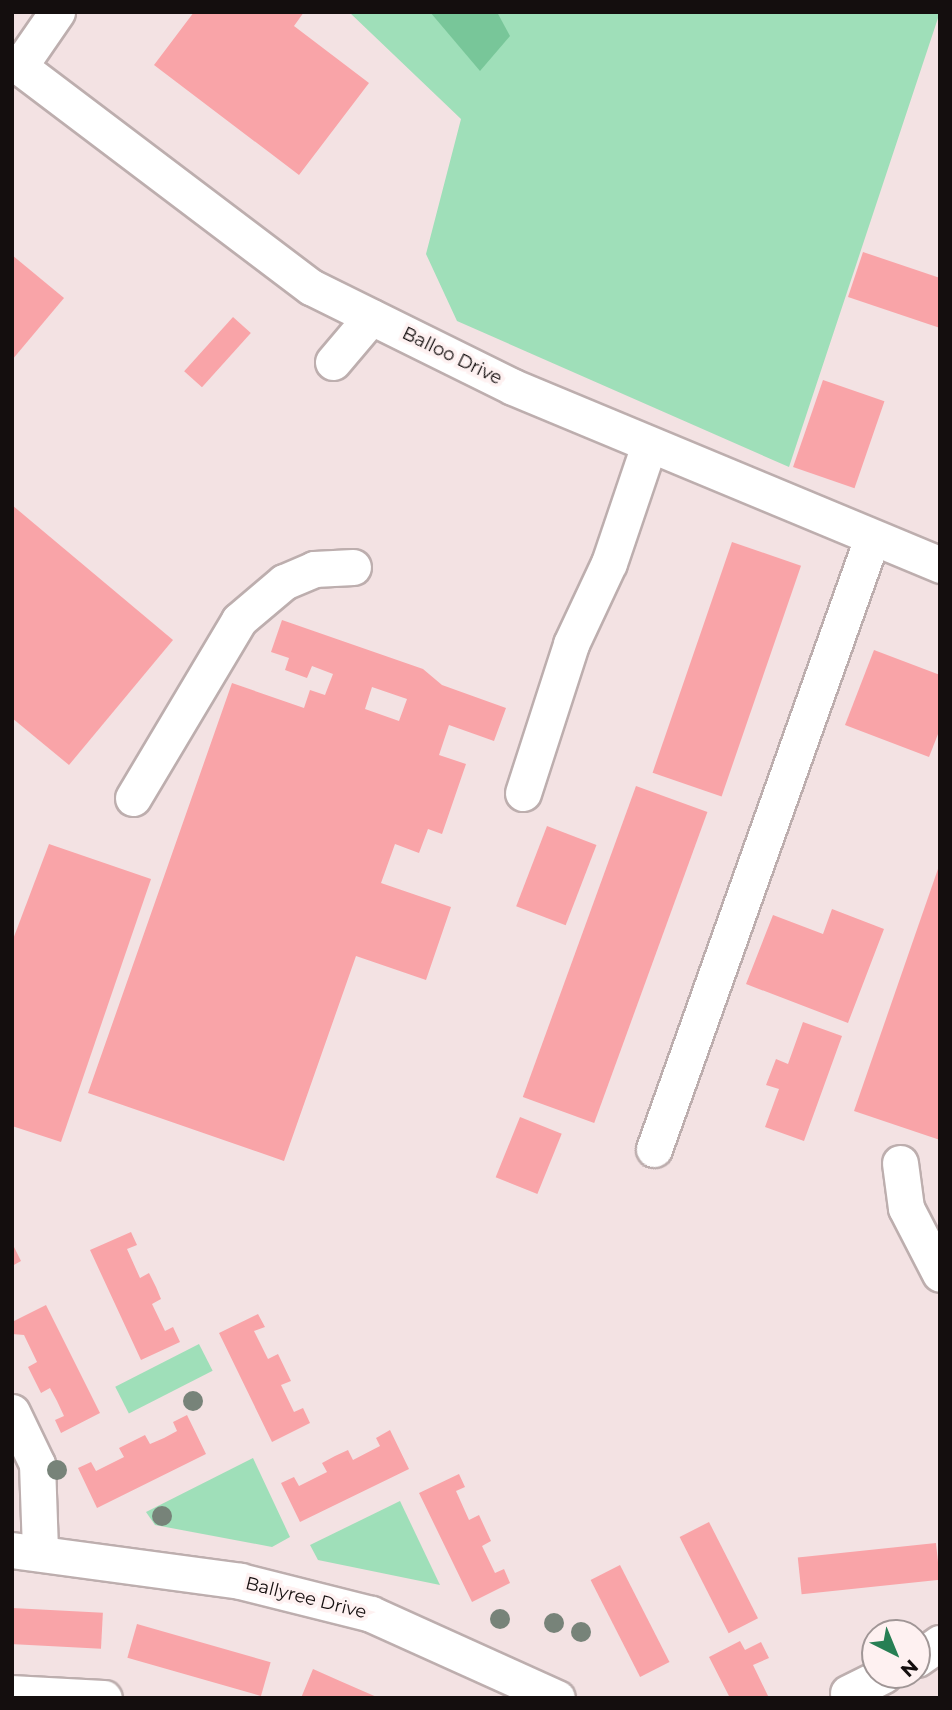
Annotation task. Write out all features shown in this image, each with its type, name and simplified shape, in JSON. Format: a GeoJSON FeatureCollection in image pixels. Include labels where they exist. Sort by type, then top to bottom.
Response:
{"type":"FeatureCollection","features":[{"type":"Feature","properties":{"kind":"street"},"geometry":{"type":"LineString","coordinates":[[16,64],[57,12]]}},
{"type":"Feature","properties":{"kind":"street","name":"Balloo Drive"},"geometry":{"type":"LineString","coordinates":[[16,64],[311,287],[370,317],[649,444],[871,541],[940,565]]}},
{"type":"Feature","properties":{"kind":"street"},"geometry":{"type":"LineString","coordinates":[[334,362],[370,317]]}},
{"type":"Feature","properties":{"kind":"street"},"geometry":{"type":"LineString","coordinates":[[523,793],[571,644],[609,563],[649,444]]}},
{"type":"Feature","properties":{"kind":"street"},"geometry":{"type":"LineString","coordinates":[[654,1149],[871,541]]}},
{"type":"Feature","properties":{"kind":"street"},"geometry":{"type":"LineString","coordinates":[[133,798],[239,620],[284,582],[314,569],[353,567]]}},
{"type":"Feature","properties":{"kind":"street"},"geometry":{"type":"LineString","coordinates":[[900,1163],[906,1208],[940,1274]]}},
{"type":"Feature","properties":{"kind":"street","name":"Ballyree Drive"},"geometry":{"type":"LineString","coordinates":[[12,1412],[37,1464],[26,1550],[240,1581],[371,1614],[557,1698]]}},
{"type":"Feature","properties":{"kind":"street"},"geometry":{"type":"LineString","coordinates":[[848,1693],[861,1686]]}},
{"type":"Feature","properties":{"kind":"street"},"geometry":{"type":"LineString","coordinates":[[12,1693],[104,1698]]}},
{"type":"Feature","properties":{"kind":"shaded area"},"geometry":{"type":"Polygon","coordinates":[[[349,12],[940,12],[789,467],[457,321],[426,254],[461,119],[349,12]]]}},
{"type":"Feature","properties":{"kind":"shaded area"},"geometry":{"type":"Polygon","coordinates":[[[430,12],[497,12],[510,36],[480,71],[430,12]]]}},
{"type":"Feature","properties":{"kind":"shaded area"},"geometry":{"type":"Polygon","coordinates":[[[199,1344],[213,1371],[129,1413],[115,1387],[199,1344]]]}},
{"type":"Feature","properties":{"kind":"shaded area"},"geometry":{"type":"Polygon","coordinates":[[[253,1458],[290,1537],[272,1547],[155,1525],[146,1512],[253,1458]]]}},
{"type":"Feature","properties":{"kind":"shaded area"},"geometry":{"type":"Polygon","coordinates":[[[400,1501],[440,1585],[318,1560],[310,1545],[400,1501]]]}},
{"type":"Feature","properties":{"kind":"building"},"geometry":{"type":"Polygon","coordinates":[[[194,12],[304,12],[294,26],[369,83],[299,175],[154,65],[194,12]]]}},
{"type":"Feature","properties":{"kind":"building"},"geometry":{"type":"Polygon","coordinates":[[[863,252],[940,278],[940,328],[848,297],[863,252]]]}},
{"type":"Feature","properties":{"kind":"building"},"geometry":{"type":"Polygon","coordinates":[[[12,255],[64,298],[12,360],[12,255]]]}},
{"type":"Feature","properties":{"kind":"building"},"geometry":{"type":"Polygon","coordinates":[[[233,317],[251,333],[202,387],[184,371],[233,317]]]}},
{"type":"Feature","properties":{"kind":"building"},"geometry":{"type":"Polygon","coordinates":[[[823,380],[884,401],[855,488],[793,467],[823,380]]]}},
{"type":"Feature","properties":{"kind":"building"},"geometry":{"type":"Polygon","coordinates":[[[12,505],[173,640],[69,765],[12,718],[12,505]]]}},
{"type":"Feature","properties":{"kind":"building"},"geometry":{"type":"Polygon","coordinates":[[[732,542],[801,566],[722,796],[653,773],[732,542]]]}},
{"type":"Feature","properties":{"kind":"building"},"geometry":{"type":"Polygon","coordinates":[[[282,620],[423,669],[442,685],[506,708],[494,741],[449,725],[439,755],[466,764],[442,834],[428,829],[419,853],[395,844],[381,883],[451,907],[426,980],[356,956],[284,1161],[88,1093],[232,683],[304,708],[310,690],[325,695],[333,674],[312,666],[307,678],[285,670],[289,658],[271,652],[282,620]],[[372,687],[365,709],[399,721],[407,699],[372,687]]]}},
{"type":"Feature","properties":{"kind":"building"},"geometry":{"type":"Polygon","coordinates":[[[874,650],[940,675],[940,729],[929,757],[845,725],[874,650]]]}},
{"type":"Feature","properties":{"kind":"building"},"geometry":{"type":"Polygon","coordinates":[[[636,786],[707,812],[594,1123],[523,1097],[636,786]]]}},
{"type":"Feature","properties":{"kind":"building"},"geometry":{"type":"Polygon","coordinates":[[[547,826],[596,845],[566,925],[516,906],[547,826]]]}},
{"type":"Feature","properties":{"kind":"building"},"geometry":{"type":"Polygon","coordinates":[[[49,844],[151,879],[61,1142],[12,1126],[12,942],[49,844]]]}},
{"type":"Feature","properties":{"kind":"building"},"geometry":{"type":"Polygon","coordinates":[[[940,867],[940,1140],[854,1111],[940,867]]]}},
{"type":"Feature","properties":{"kind":"building"},"geometry":{"type":"Polygon","coordinates":[[[832,909],[884,929],[848,1023],[746,984],[773,915],[823,934],[832,909]]]}},
{"type":"Feature","properties":{"kind":"building"},"geometry":{"type":"Polygon","coordinates":[[[803,1022],[842,1036],[804,1141],[765,1127],[779,1089],[766,1085],[776,1059],[788,1064],[803,1022]]]}},
{"type":"Feature","properties":{"kind":"building"},"geometry":{"type":"Polygon","coordinates":[[[520,1117],[562,1134],[537,1194],[496,1177],[520,1117]]]}},
{"type":"Feature","properties":{"kind":"building"},"geometry":{"type":"Polygon","coordinates":[[[131,1232],[137,1245],[127,1249],[140,1278],[149,1273],[156,1287],[161,1299],[152,1304],[165,1331],[173,1327],[180,1342],[141,1360],[90,1250],[131,1232]]]}},
{"type":"Feature","properties":{"kind":"building"},"geometry":{"type":"Polygon","coordinates":[[[12,1243],[21,1261],[12,1266],[12,1243]]]}},
{"type":"Feature","properties":{"kind":"building"},"geometry":{"type":"Polygon","coordinates":[[[46,1305],[100,1413],[61,1433],[55,1420],[64,1416],[57,1401],[50,1388],[41,1393],[28,1367],[37,1362],[24,1335],[12,1334],[12,1322],[46,1305]]]}},
{"type":"Feature","properties":{"kind":"building"},"geometry":{"type":"Polygon","coordinates":[[[258,1314],[265,1327],[254,1331],[268,1359],[278,1354],[291,1381],[281,1385],[294,1412],[303,1408],[310,1423],[272,1442],[219,1333],[258,1314]]]}},
{"type":"Feature","properties":{"kind":"building"},"geometry":{"type":"Polygon","coordinates":[[[187,1415],[206,1454],[97,1508],[78,1468],[91,1462],[96,1471],[124,1457],[119,1448],[145,1435],[150,1444],[164,1438],[177,1431],[173,1422],[187,1415]]]}},
{"type":"Feature","properties":{"kind":"building"},"geometry":{"type":"Polygon","coordinates":[[[390,1430],[409,1469],[300,1522],[281,1483],[294,1477],[299,1486],[327,1472],[322,1463],[348,1450],[353,1460],[380,1446],[376,1438],[390,1430]]]}},
{"type":"Feature","properties":{"kind":"building"},"geometry":{"type":"Polygon","coordinates":[[[459,1474],[465,1487],[456,1491],[469,1520],[479,1515],[491,1541],[482,1546],[495,1573],[504,1569],[510,1583],[472,1602],[419,1493],[459,1474]]]}},
{"type":"Feature","properties":{"kind":"building"},"geometry":{"type":"Polygon","coordinates":[[[709,1522],[758,1618],[729,1633],[680,1537],[709,1522]]]}},
{"type":"Feature","properties":{"kind":"building"},"geometry":{"type":"Polygon","coordinates":[[[936,1543],[940,1580],[802,1594],[798,1558],[936,1543]]]}},
{"type":"Feature","properties":{"kind":"building"},"geometry":{"type":"Polygon","coordinates":[[[620,1565],[669,1662],[640,1677],[591,1580],[620,1565]]]}},
{"type":"Feature","properties":{"kind":"building"},"geometry":{"type":"Polygon","coordinates":[[[12,1608],[103,1613],[101,1649],[12,1644],[12,1608]]]}},
{"type":"Feature","properties":{"kind":"building"},"geometry":{"type":"Polygon","coordinates":[[[137,1624],[271,1662],[261,1696],[127,1658],[137,1624]]]}},
{"type":"Feature","properties":{"kind":"building"},"geometry":{"type":"Polygon","coordinates":[[[740,1641],[745,1650],[761,1642],[769,1658],[753,1665],[769,1698],[730,1698],[709,1657],[740,1641]]]}},
{"type":"Feature","properties":{"kind":"building"},"geometry":{"type":"Polygon","coordinates":[[[313,1669],[340,1681],[379,1698],[301,1698],[313,1669]]]}}]}
